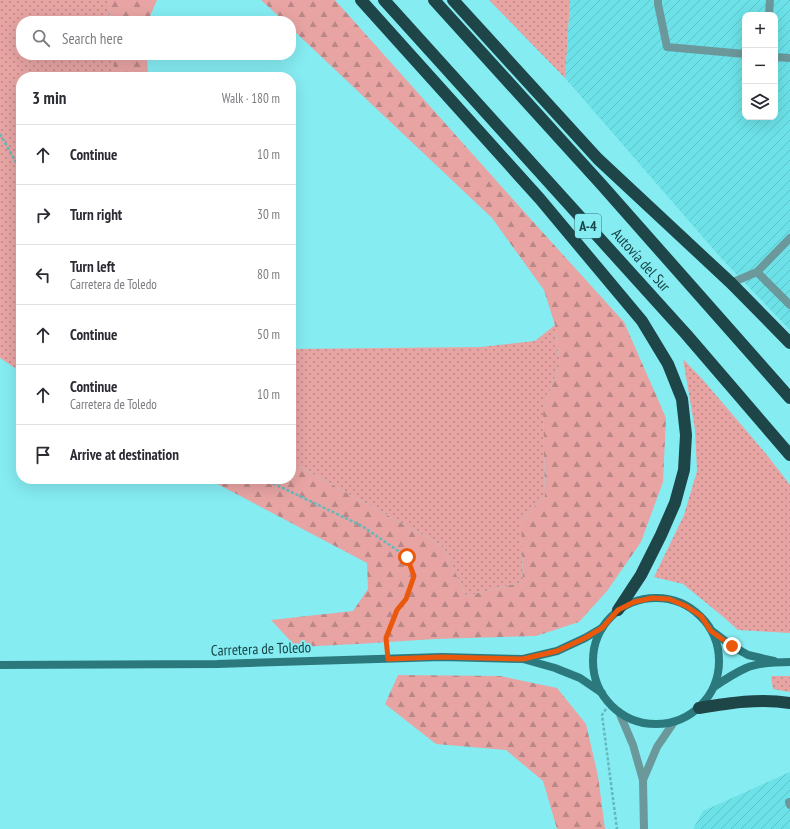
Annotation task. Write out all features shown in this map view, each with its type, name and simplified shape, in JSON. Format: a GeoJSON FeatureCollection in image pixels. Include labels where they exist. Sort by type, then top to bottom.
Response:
{"type":"FeatureCollection","features":[{"type":"Feature","properties":{"kind":"highway"},"geometry":{"type":"LineString","coordinates":[[361,0],[540,199],[642,322],[668,364],[682,399],[686,435],[684,470],[675,503],[661,535],[641,575],[618,610]]}},
{"type":"Feature","properties":{"kind":"highway","name":"Autovía del Sur"},"geometry":{"type":"LineString","coordinates":[[384,0],[686,334],[790,455]]}},
{"type":"Feature","properties":{"kind":"highway","name":"Autovía del Sur"},"geometry":{"type":"LineString","coordinates":[[434,0],[611,196],[790,398]]}},
{"type":"Feature","properties":{"kind":"highway"},"geometry":{"type":"LineString","coordinates":[[453,0],[598,159],[731,283],[790,343]]}},
{"type":"Feature","properties":{"kind":"highway"},"geometry":{"type":"LineString","coordinates":[[699,708],[741,702],[778,701],[790,703]]}},
{"type":"Feature","properties":{"kind":"street"},"geometry":{"type":"LineString","coordinates":[[714,687],[719,668],[718,649],[711,631],[701,616],[686,606],[669,599],[652,598],[634,602],[618,610],[602,628],[594,649],[594,672],[602,693],[609,704],[619,712],[636,721],[655,724],[674,722],[699,708],[714,687],[730,676],[748,667],[777,662],[790,662]]}},
{"type":"Feature","properties":{"kind":"street","name":"Carretera de Toledo"},"geometry":{"type":"LineString","coordinates":[[523,659],[557,651],[602,628]]}},
{"type":"Feature","properties":{"kind":"street"},"geometry":{"type":"LineString","coordinates":[[711,631],[748,655],[777,662]]}},
{"type":"Feature","properties":{"kind":"street","name":"Carretera de Toledo"},"geometry":{"type":"LineString","coordinates":[[0,665],[217,664],[442,657],[523,659],[555,668],[580,678],[602,693]]}},
{"type":"Feature","properties":{"kind":"lane"},"geometry":{"type":"LineString","coordinates":[[658,0],[667,47],[742,54]]}},
{"type":"Feature","properties":{"kind":"lane"},"geometry":{"type":"LineString","coordinates":[[769,12],[770,0]]}},
{"type":"Feature","properties":{"kind":"lane"},"geometry":{"type":"LineString","coordinates":[[778,57],[790,58]]}},
{"type":"Feature","properties":{"kind":"lane"},"geometry":{"type":"LineString","coordinates":[[731,283],[757,272],[790,238]]}},
{"type":"Feature","properties":{"kind":"lane"},"geometry":{"type":"LineString","coordinates":[[757,272],[790,305]]}},
{"type":"Feature","properties":{"kind":"lane"},"geometry":{"type":"LineString","coordinates":[[619,712],[634,745],[643,780],[644,829]]}},
{"type":"Feature","properties":{"kind":"lane"},"geometry":{"type":"LineString","coordinates":[[643,780],[657,747],[674,722]]}},
{"type":"Feature","properties":{"kind":"path"},"geometry":{"type":"LineString","coordinates":[[0,134],[16,162]]}},
{"type":"Feature","properties":{"kind":"path"},"geometry":{"type":"LineString","coordinates":[[274,484],[362,526],[407,557],[414,576],[406,599],[397,610],[386,638],[388,659]]}},
{"type":"Feature","properties":{"kind":"path"},"geometry":{"type":"LineString","coordinates":[[609,704],[602,715],[617,829]]}},
{"type":"Feature","properties":{"kind":"shaded area"},"geometry":{"type":"Polygon","coordinates":[[[570,0],[790,0],[790,330],[721,258],[565,78],[570,0]]]}},
{"type":"Feature","properties":{"kind":"shaded area"},"geometry":{"type":"Polygon","coordinates":[[[790,772],[790,829],[693,829],[703,811],[790,772]]]}},
{"type":"Feature","properties":{"kind":"green space"},"geometry":{"type":"Polygon","coordinates":[[[0,0],[109,0],[111,16],[16,16],[16,60],[113,60],[114,72],[16,72],[16,369],[0,358],[0,0]]]}},
{"type":"Feature","properties":{"kind":"green space"},"geometry":{"type":"Polygon","coordinates":[[[109,0],[157,0],[150,16],[111,16],[109,0]]]}},
{"type":"Feature","properties":{"kind":"green space"},"geometry":{"type":"Polygon","coordinates":[[[261,0],[335,0],[624,322],[666,418],[663,482],[641,542],[607,591],[579,622],[536,636],[435,639],[296,647],[271,620],[353,611],[368,589],[367,563],[217,484],[296,484],[296,465],[443,546],[466,596],[523,582],[521,521],[545,496],[543,409],[560,364],[555,325],[544,290],[492,218],[296,33],[296,16],[279,16],[261,0]]]}},
{"type":"Feature","properties":{"kind":"green space"},"geometry":{"type":"Polygon","coordinates":[[[489,0],[570,0],[565,78],[489,0]]]}},
{"type":"Feature","properties":{"kind":"green space"},"geometry":{"type":"Polygon","coordinates":[[[113,60],[147,60],[148,72],[114,72],[113,60]]]}},
{"type":"Feature","properties":{"kind":"green space"},"geometry":{"type":"Polygon","coordinates":[[[555,325],[560,364],[543,409],[545,496],[521,521],[523,582],[466,596],[443,546],[296,465],[296,349],[481,347],[535,341],[555,325]]]}},
{"type":"Feature","properties":{"kind":"green space"},"geometry":{"type":"Polygon","coordinates":[[[683,359],[703,380],[767,455],[790,485],[790,633],[738,630],[683,584],[654,577],[684,515],[697,471],[695,429],[683,359]]]}},
{"type":"Feature","properties":{"kind":"green space"},"geometry":{"type":"Polygon","coordinates":[[[398,675],[500,676],[557,688],[586,724],[598,776],[605,829],[557,829],[543,781],[506,750],[436,744],[385,704],[398,675]]]}},
{"type":"Feature","properties":{"kind":"green space"},"geometry":{"type":"Polygon","coordinates":[[[771,676],[790,676],[790,692],[773,689],[771,676]]]}},
{"type":"Feature","properties":{"kind":"route"},"geometry":{"type":"LineString","coordinates":[[407,557],[414,576],[406,599],[397,610],[386,638],[388,659],[442,657],[523,659],[557,651],[585,638],[602,628],[618,610],[634,602],[652,598],[669,599],[686,606],[701,616],[711,631],[732,646]]}}]}
